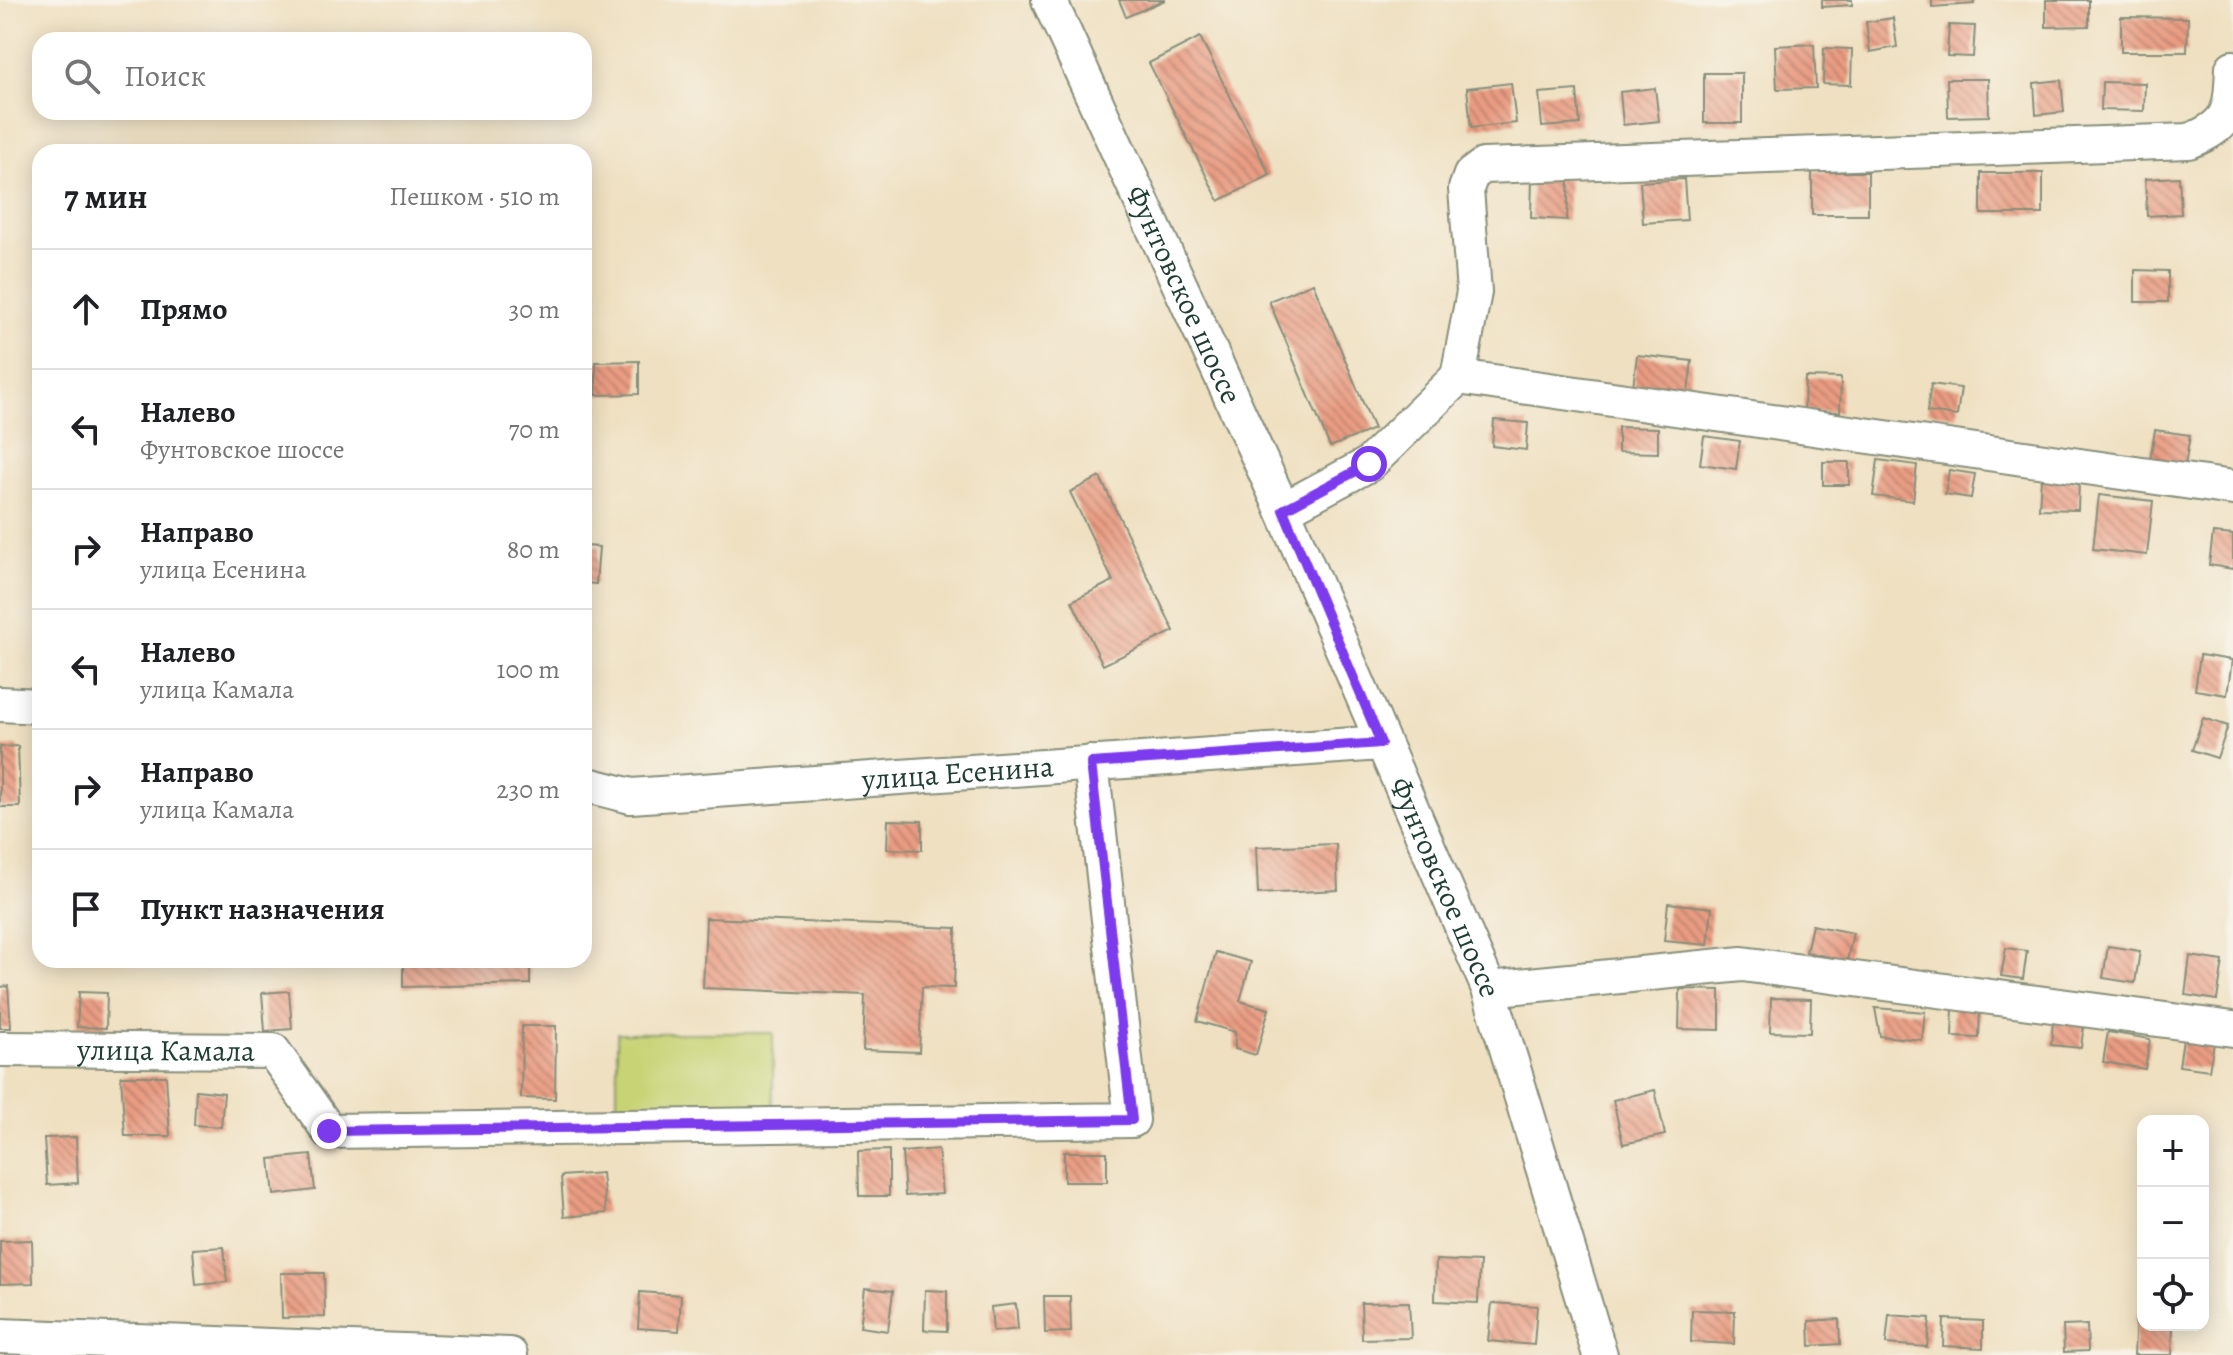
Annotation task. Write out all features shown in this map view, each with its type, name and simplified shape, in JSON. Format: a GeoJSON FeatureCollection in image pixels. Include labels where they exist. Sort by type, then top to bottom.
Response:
{"type":"FeatureCollection","features":[{"type":"Feature","properties":{"kind":"street","name":"Фунтовское шоссе"},"geometry":{"type":"LineString","coordinates":[[1049,0],[1283,510],[1489,989],[1600,1355]]}},
{"type":"Feature","properties":{"kind":"street"},"geometry":{"type":"LineString","coordinates":[[1283,510],[1369,464],[1458,377],[1474,292],[1466,189],[1471,175],[1483,166],[2189,141],[2216,130],[2231,106],[2233,68]]}},
{"type":"Feature","properties":{"kind":"street"},"geometry":{"type":"LineString","coordinates":[[1458,377],[2233,488]]}},
{"type":"Feature","properties":{"kind":"street"},"geometry":{"type":"LineString","coordinates":[[0,704],[32,706]]}},
{"type":"Feature","properties":{"kind":"street","name":"улица Есенина"},"geometry":{"type":"LineString","coordinates":[[592,786],[631,796],[1381,743]]}},
{"type":"Feature","properties":{"kind":"street","name":"улица Камала"},"geometry":{"type":"LineString","coordinates":[[0,1049],[273,1051],[329,1131],[1132,1120],[1091,763]]}},
{"type":"Feature","properties":{"kind":"street"},"geometry":{"type":"LineString","coordinates":[[1489,989],[1742,964],[2233,1029]]}},
{"type":"Feature","properties":{"kind":"street"},"geometry":{"type":"LineString","coordinates":[[0,1336],[510,1355]]}},
{"type":"Feature","properties":{"kind":"green space"},"geometry":{"type":"Polygon","coordinates":[[[617,1033],[773,1033],[773,1111],[617,1111],[617,1033]]]}},
{"type":"Feature","properties":{"kind":"building"},"geometry":{"type":"Polygon","coordinates":[[[1119,0],[1165,0],[1126,17],[1119,0]]]}},
{"type":"Feature","properties":{"kind":"building"},"geometry":{"type":"Polygon","coordinates":[[[1822,0],[1852,0],[1852,5],[1822,7],[1822,0]]]}},
{"type":"Feature","properties":{"kind":"building"},"geometry":{"type":"Polygon","coordinates":[[[1932,0],[1974,0],[1974,4],[1932,7],[1932,0]]]}},
{"type":"Feature","properties":{"kind":"building"},"geometry":{"type":"Polygon","coordinates":[[[2046,0],[2089,0],[2089,26],[2046,27],[2046,0]]]}},
{"type":"Feature","properties":{"kind":"building"},"geometry":{"type":"Polygon","coordinates":[[[2121,17],[2188,18],[2187,52],[2121,52],[2121,17]]]}},
{"type":"Feature","properties":{"kind":"building"},"geometry":{"type":"Polygon","coordinates":[[[1893,18],[1897,47],[1870,52],[1866,22],[1893,18]]]}},
{"type":"Feature","properties":{"kind":"building"},"geometry":{"type":"Polygon","coordinates":[[[1949,25],[1975,26],[1973,57],[1947,56],[1949,25]]]}},
{"type":"Feature","properties":{"kind":"building"},"geometry":{"type":"Polygon","coordinates":[[[1200,37],[1270,175],[1219,201],[1149,63],[1200,37]]]}},
{"type":"Feature","properties":{"kind":"building"},"geometry":{"type":"Polygon","coordinates":[[[1814,44],[1816,88],[1777,89],[1775,46],[1814,44]]]}},
{"type":"Feature","properties":{"kind":"building"},"geometry":{"type":"Polygon","coordinates":[[[1824,48],[1852,49],[1851,85],[1823,84],[1824,48]]]}},
{"type":"Feature","properties":{"kind":"building"},"geometry":{"type":"Polygon","coordinates":[[[1704,73],[1742,73],[1742,123],[1704,123],[1704,73]]]}},
{"type":"Feature","properties":{"kind":"building"},"geometry":{"type":"Polygon","coordinates":[[[1947,79],[1988,79],[1989,116],[1948,117],[1947,79]]]}},
{"type":"Feature","properties":{"kind":"building"},"geometry":{"type":"Polygon","coordinates":[[[2061,80],[2064,112],[2036,115],[2034,83],[2061,80]]]}},
{"type":"Feature","properties":{"kind":"building"},"geometry":{"type":"Polygon","coordinates":[[[2102,82],[2145,83],[2144,111],[2101,110],[2102,82]]]}},
{"type":"Feature","properties":{"kind":"building"},"geometry":{"type":"Polygon","coordinates":[[[1511,83],[1516,123],[1471,128],[1467,88],[1511,83]]]}},
{"type":"Feature","properties":{"kind":"building"},"geometry":{"type":"Polygon","coordinates":[[[1655,88],[1659,121],[1623,125],[1620,92],[1655,88]]]}},
{"type":"Feature","properties":{"kind":"building"},"geometry":{"type":"Polygon","coordinates":[[[1577,90],[1580,124],[1542,127],[1539,93],[1577,90]]]}},
{"type":"Feature","properties":{"kind":"building"},"geometry":{"type":"Polygon","coordinates":[[[1812,172],[1868,172],[1868,215],[1812,215],[1812,172]]]}},
{"type":"Feature","properties":{"kind":"building"},"geometry":{"type":"Polygon","coordinates":[[[1981,173],[2043,173],[2043,214],[1981,214],[1981,173]]]}},
{"type":"Feature","properties":{"kind":"building"},"geometry":{"type":"Polygon","coordinates":[[[1532,177],[1569,178],[1567,220],[1531,218],[1532,177]]]}},
{"type":"Feature","properties":{"kind":"building"},"geometry":{"type":"Polygon","coordinates":[[[2179,177],[2181,214],[2147,216],[2145,179],[2179,177]]]}},
{"type":"Feature","properties":{"kind":"building"},"geometry":{"type":"Polygon","coordinates":[[[1684,179],[1687,220],[1643,223],[1640,182],[1684,179]]]}},
{"type":"Feature","properties":{"kind":"building"},"geometry":{"type":"Polygon","coordinates":[[[2135,270],[2168,271],[2168,302],[2135,302],[2135,270]]]}},
{"type":"Feature","properties":{"kind":"building"},"geometry":{"type":"Polygon","coordinates":[[[1313,283],[1374,429],[1330,447],[1269,301],[1313,283]]]}},
{"type":"Feature","properties":{"kind":"building"},"geometry":{"type":"Polygon","coordinates":[[[1637,355],[1692,361],[1688,392],[1633,386],[1637,355]]]}},
{"type":"Feature","properties":{"kind":"building"},"geometry":{"type":"Polygon","coordinates":[[[639,361],[639,394],[596,395],[596,362],[639,361]]]}},
{"type":"Feature","properties":{"kind":"building"},"geometry":{"type":"Polygon","coordinates":[[[1805,377],[1841,378],[1840,412],[1804,411],[1805,377]]]}},
{"type":"Feature","properties":{"kind":"building"},"geometry":{"type":"Polygon","coordinates":[[[1931,384],[1961,388],[1957,416],[1927,412],[1931,384]]]}},
{"type":"Feature","properties":{"kind":"building"},"geometry":{"type":"Polygon","coordinates":[[[1494,420],[1528,423],[1526,450],[1492,446],[1494,420]]]}},
{"type":"Feature","properties":{"kind":"building"},"geometry":{"type":"Polygon","coordinates":[[[1618,427],[1658,428],[1658,453],[1618,452],[1618,427]]]}},
{"type":"Feature","properties":{"kind":"building"},"geometry":{"type":"Polygon","coordinates":[[[2155,430],[2190,435],[2185,466],[2150,460],[2155,430]]]}},
{"type":"Feature","properties":{"kind":"building"},"geometry":{"type":"Polygon","coordinates":[[[1704,436],[1740,441],[1736,469],[1700,464],[1704,436]]]}},
{"type":"Feature","properties":{"kind":"building"},"geometry":{"type":"Polygon","coordinates":[[[1878,460],[1917,465],[1913,501],[1873,496],[1878,460]]]}},
{"type":"Feature","properties":{"kind":"building"},"geometry":{"type":"Polygon","coordinates":[[[1823,462],[1849,462],[1849,485],[1823,485],[1823,462]]]}},
{"type":"Feature","properties":{"kind":"building"},"geometry":{"type":"Polygon","coordinates":[[[1949,470],[1975,474],[1971,498],[1945,494],[1949,470]]]}},
{"type":"Feature","properties":{"kind":"building"},"geometry":{"type":"Polygon","coordinates":[[[1100,477],[1174,631],[1103,665],[1072,601],[1113,581],[1070,492],[1100,477]]]}},
{"type":"Feature","properties":{"kind":"building"},"geometry":{"type":"Polygon","coordinates":[[[2041,478],[2079,480],[2078,510],[2039,509],[2041,478]]]}},
{"type":"Feature","properties":{"kind":"building"},"geometry":{"type":"Polygon","coordinates":[[[2099,495],[2153,501],[2147,555],[2093,549],[2099,495]]]}},
{"type":"Feature","properties":{"kind":"building"},"geometry":{"type":"Polygon","coordinates":[[[2213,533],[2233,535],[2233,569],[2209,565],[2213,533]]]}},
{"type":"Feature","properties":{"kind":"building"},"geometry":{"type":"Polygon","coordinates":[[[592,547],[599,547],[596,584],[592,584],[592,547]]]}},
{"type":"Feature","properties":{"kind":"building"},"geometry":{"type":"Polygon","coordinates":[[[2200,655],[2232,660],[2227,695],[2195,690],[2200,655]]]}},
{"type":"Feature","properties":{"kind":"building"},"geometry":{"type":"Polygon","coordinates":[[[2203,718],[2228,726],[2217,758],[2192,750],[2203,718]]]}},
{"type":"Feature","properties":{"kind":"building"},"geometry":{"type":"Polygon","coordinates":[[[18,746],[20,807],[0,807],[0,747],[18,746]]]}},
{"type":"Feature","properties":{"kind":"building"},"geometry":{"type":"Polygon","coordinates":[[[888,820],[922,821],[922,850],[887,849],[888,820]]]}},
{"type":"Feature","properties":{"kind":"building"},"geometry":{"type":"Polygon","coordinates":[[[1336,844],[1338,890],[1258,894],[1256,847],[1336,844]]]}},
{"type":"Feature","properties":{"kind":"building"},"geometry":{"type":"Polygon","coordinates":[[[1668,903],[1712,908],[1708,945],[1664,941],[1668,903]]]}},
{"type":"Feature","properties":{"kind":"building"},"geometry":{"type":"Polygon","coordinates":[[[706,918],[956,928],[954,988],[922,987],[919,1052],[863,1050],[865,995],[703,988],[706,918]]]}},
{"type":"Feature","properties":{"kind":"building"},"geometry":{"type":"Polygon","coordinates":[[[1812,925],[1853,933],[1847,961],[1806,952],[1812,925]]]}},
{"type":"Feature","properties":{"kind":"building"},"geometry":{"type":"Polygon","coordinates":[[[2108,946],[2140,951],[2135,983],[2103,978],[2108,946]]]}},
{"type":"Feature","properties":{"kind":"building"},"geometry":{"type":"Polygon","coordinates":[[[2006,948],[2027,951],[2023,979],[2001,976],[2006,948]]]}},
{"type":"Feature","properties":{"kind":"building"},"geometry":{"type":"Polygon","coordinates":[[[1216,952],[1251,962],[1240,1001],[1269,1009],[1256,1055],[1235,1049],[1235,1032],[1197,1021],[1216,952]]]}},
{"type":"Feature","properties":{"kind":"building"},"geometry":{"type":"Polygon","coordinates":[[[2190,956],[2223,961],[2217,1000],[2185,995],[2190,956]]]}},
{"type":"Feature","properties":{"kind":"building"},"geometry":{"type":"Polygon","coordinates":[[[403,968],[530,968],[530,984],[403,987],[403,968]]]}},
{"type":"Feature","properties":{"kind":"building"},"geometry":{"type":"Polygon","coordinates":[[[8,986],[11,1028],[0,1028],[0,987],[8,986]]]}},
{"type":"Feature","properties":{"kind":"building"},"geometry":{"type":"Polygon","coordinates":[[[1680,989],[1720,990],[1720,1030],[1679,1029],[1680,989]]]}},
{"type":"Feature","properties":{"kind":"building"},"geometry":{"type":"Polygon","coordinates":[[[289,991],[292,1029],[265,1031],[262,993],[289,991]]]}},
{"type":"Feature","properties":{"kind":"building"},"geometry":{"type":"Polygon","coordinates":[[[79,992],[107,993],[106,1028],[77,1027],[79,992]]]}},
{"type":"Feature","properties":{"kind":"building"},"geometry":{"type":"Polygon","coordinates":[[[1771,998],[1811,999],[1810,1033],[1770,1032],[1771,998]]]}},
{"type":"Feature","properties":{"kind":"building"},"geometry":{"type":"Polygon","coordinates":[[[1875,1008],[1925,1012],[1922,1040],[1880,1036],[1875,1008]]]}},
{"type":"Feature","properties":{"kind":"building"},"geometry":{"type":"Polygon","coordinates":[[[1953,1008],[1980,1009],[1979,1038],[1952,1037],[1953,1008]]]}},
{"type":"Feature","properties":{"kind":"building"},"geometry":{"type":"Polygon","coordinates":[[[2053,1020],[2084,1023],[2081,1048],[2051,1045],[2053,1020]]]}},
{"type":"Feature","properties":{"kind":"building"},"geometry":{"type":"Polygon","coordinates":[[[522,1026],[556,1026],[555,1099],[521,1098],[522,1026]]]}},
{"type":"Feature","properties":{"kind":"building"},"geometry":{"type":"Polygon","coordinates":[[[2108,1032],[2150,1039],[2145,1069],[2103,1062],[2108,1032]]]}},
{"type":"Feature","properties":{"kind":"building"},"geometry":{"type":"Polygon","coordinates":[[[2184,1033],[2215,1038],[2209,1070],[2179,1066],[2184,1033]]]}},
{"type":"Feature","properties":{"kind":"building"},"geometry":{"type":"Polygon","coordinates":[[[121,1076],[166,1076],[170,1136],[125,1136],[121,1076]]]}},
{"type":"Feature","properties":{"kind":"building"},"geometry":{"type":"Polygon","coordinates":[[[196,1090],[224,1093],[221,1127],[194,1125],[196,1090]]]}},
{"type":"Feature","properties":{"kind":"building"},"geometry":{"type":"Polygon","coordinates":[[[1655,1090],[1665,1135],[1623,1144],[1613,1100],[1655,1090]]]}},
{"type":"Feature","properties":{"kind":"building"},"geometry":{"type":"Polygon","coordinates":[[[76,1137],[78,1183],[47,1185],[44,1138],[76,1137]]]}},
{"type":"Feature","properties":{"kind":"building"},"geometry":{"type":"Polygon","coordinates":[[[938,1149],[942,1194],[905,1196],[902,1152],[938,1149]]]}},
{"type":"Feature","properties":{"kind":"building"},"geometry":{"type":"Polygon","coordinates":[[[889,1150],[889,1196],[859,1196],[858,1151],[889,1150]]]}},
{"type":"Feature","properties":{"kind":"building"},"geometry":{"type":"Polygon","coordinates":[[[1064,1152],[1107,1152],[1107,1182],[1064,1182],[1064,1152]]]}},
{"type":"Feature","properties":{"kind":"building"},"geometry":{"type":"Polygon","coordinates":[[[311,1155],[315,1190],[274,1195],[270,1159],[311,1155]]]}},
{"type":"Feature","properties":{"kind":"building"},"geometry":{"type":"Polygon","coordinates":[[[602,1173],[606,1213],[564,1217],[561,1176],[602,1173]]]}},
{"type":"Feature","properties":{"kind":"building"},"geometry":{"type":"Polygon","coordinates":[[[32,1240],[33,1283],[0,1284],[0,1241],[32,1240]]]}},
{"type":"Feature","properties":{"kind":"building"},"geometry":{"type":"Polygon","coordinates":[[[224,1247],[227,1282],[196,1285],[193,1249],[224,1247]]]}},
{"type":"Feature","properties":{"kind":"building"},"geometry":{"type":"Polygon","coordinates":[[[1436,1260],[1480,1262],[1478,1303],[1435,1301],[1436,1260]]]}},
{"type":"Feature","properties":{"kind":"building"},"geometry":{"type":"Polygon","coordinates":[[[281,1273],[324,1273],[325,1317],[282,1318],[281,1273]]]}},
{"type":"Feature","properties":{"kind":"building"},"geometry":{"type":"Polygon","coordinates":[[[865,1288],[893,1291],[888,1331],[860,1327],[865,1288]]]}},
{"type":"Feature","properties":{"kind":"building"},"geometry":{"type":"Polygon","coordinates":[[[925,1290],[947,1291],[947,1331],[924,1330],[925,1290]]]}},
{"type":"Feature","properties":{"kind":"building"},"geometry":{"type":"Polygon","coordinates":[[[640,1292],[681,1295],[679,1331],[638,1328],[640,1292]]]}},
{"type":"Feature","properties":{"kind":"building"},"geometry":{"type":"Polygon","coordinates":[[[1044,1296],[1070,1296],[1071,1332],[1045,1333],[1044,1296]]]}},
{"type":"Feature","properties":{"kind":"building"},"geometry":{"type":"Polygon","coordinates":[[[1409,1302],[1411,1338],[1362,1339],[1361,1303],[1409,1302]]]}},
{"type":"Feature","properties":{"kind":"building"},"geometry":{"type":"Polygon","coordinates":[[[1492,1303],[1537,1306],[1534,1345],[1488,1341],[1492,1303]]]}},
{"type":"Feature","properties":{"kind":"building"},"geometry":{"type":"Polygon","coordinates":[[[1016,1304],[1018,1329],[993,1332],[991,1307],[1016,1304]]]}},
{"type":"Feature","properties":{"kind":"building"},"geometry":{"type":"Polygon","coordinates":[[[1692,1310],[1735,1311],[1734,1344],[1691,1342],[1692,1310]]]}},
{"type":"Feature","properties":{"kind":"building"},"geometry":{"type":"Polygon","coordinates":[[[1889,1315],[1930,1318],[1927,1347],[1886,1344],[1889,1315]]]}},
{"type":"Feature","properties":{"kind":"building"},"geometry":{"type":"Polygon","coordinates":[[[2136,1315],[2137,1331],[2173,1331],[2172,1355],[2134,1355],[2136,1315]]]}},
{"type":"Feature","properties":{"kind":"building"},"geometry":{"type":"Polygon","coordinates":[[[1839,1319],[1840,1344],[1810,1346],[1809,1321],[1839,1319]]]}},
{"type":"Feature","properties":{"kind":"building"},"geometry":{"type":"Polygon","coordinates":[[[1944,1319],[1983,1321],[1983,1348],[1943,1346],[1944,1319]]]}},
{"type":"Feature","properties":{"kind":"building"},"geometry":{"type":"Polygon","coordinates":[[[2087,1325],[2088,1351],[2064,1352],[2063,1326],[2087,1325]]]}},
{"type":"Feature","properties":{"kind":"route"},"geometry":{"type":"LineString","coordinates":[[329,1131],[1132,1120],[1091,763],[1381,743],[1283,510],[1369,464]]}}]}
